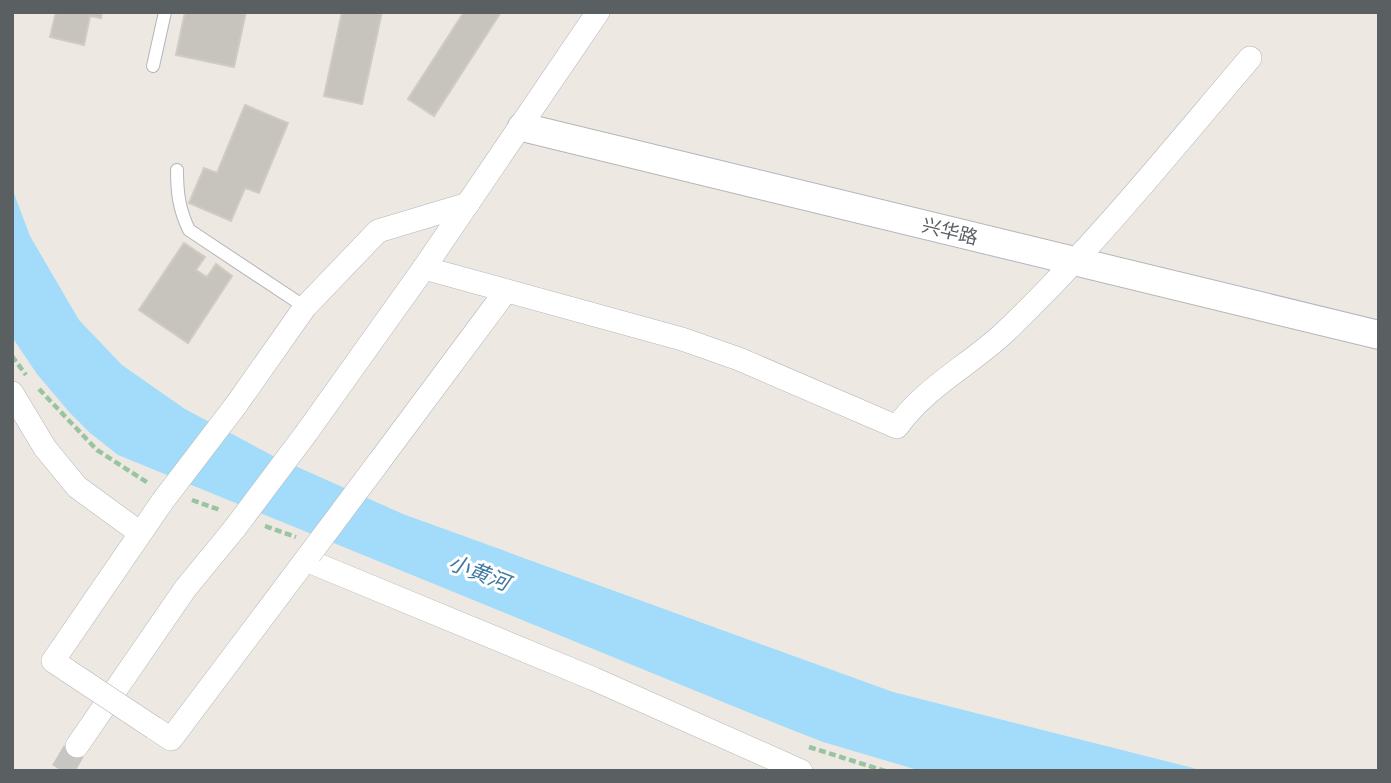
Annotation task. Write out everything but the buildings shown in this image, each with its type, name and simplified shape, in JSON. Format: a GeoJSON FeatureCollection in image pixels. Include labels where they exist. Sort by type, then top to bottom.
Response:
{"type":"FeatureCollection","features":[{"type":"Feature","properties":{"kind":"street"},"geometry":{"type":"LineString","coordinates":[[77,746],[185,589],[307,432],[424,268],[592,21]]}},
{"type":"Feature","properties":{"kind":"street"},"geometry":{"type":"LineString","coordinates":[[424,268],[682,340],[738,359],[897,427],[923,397],[1003,334],[1098,236],[1250,58]]}},
{"type":"Feature","properties":{"kind":"street","name":"兴华路"},"geometry":{"type":"LineString","coordinates":[[522,127],[1379,335]]}},
{"type":"Feature","properties":{"kind":"street"},"geometry":{"type":"LineString","coordinates":[[468,204],[377,231],[304,307],[236,405],[140,533],[53,661],[172,739],[506,290]]}},
{"type":"Feature","properties":{"kind":"street"},"geometry":{"type":"LineString","coordinates":[[12,393],[45,448],[77,487],[140,533]]}},
{"type":"Feature","properties":{"kind":"street"},"geometry":{"type":"LineString","coordinates":[[308,557],[801,771]]}},
{"type":"Feature","properties":{"kind":"lane"},"geometry":{"type":"LineString","coordinates":[[153,66],[165,12]]}},
{"type":"Feature","properties":{"kind":"lane"},"geometry":{"type":"LineString","coordinates":[[177,170],[179,211],[189,230],[304,307]]}},
{"type":"Feature","properties":{"kind":"water","name":"小黄河"},"geometry":{"type":"Polygon","coordinates":[[[12,188],[30,236],[79,320],[122,365],[185,409],[275,457],[403,514],[893,692],[1205,771],[921,771],[823,742],[782,726],[118,455],[70,413],[37,374],[12,337],[12,188]]]}},
{"type":"Feature","properties":{"kind":"tunnel"},"geometry":{"type":"LineString","coordinates":[[62,771],[77,746]]}}]}
